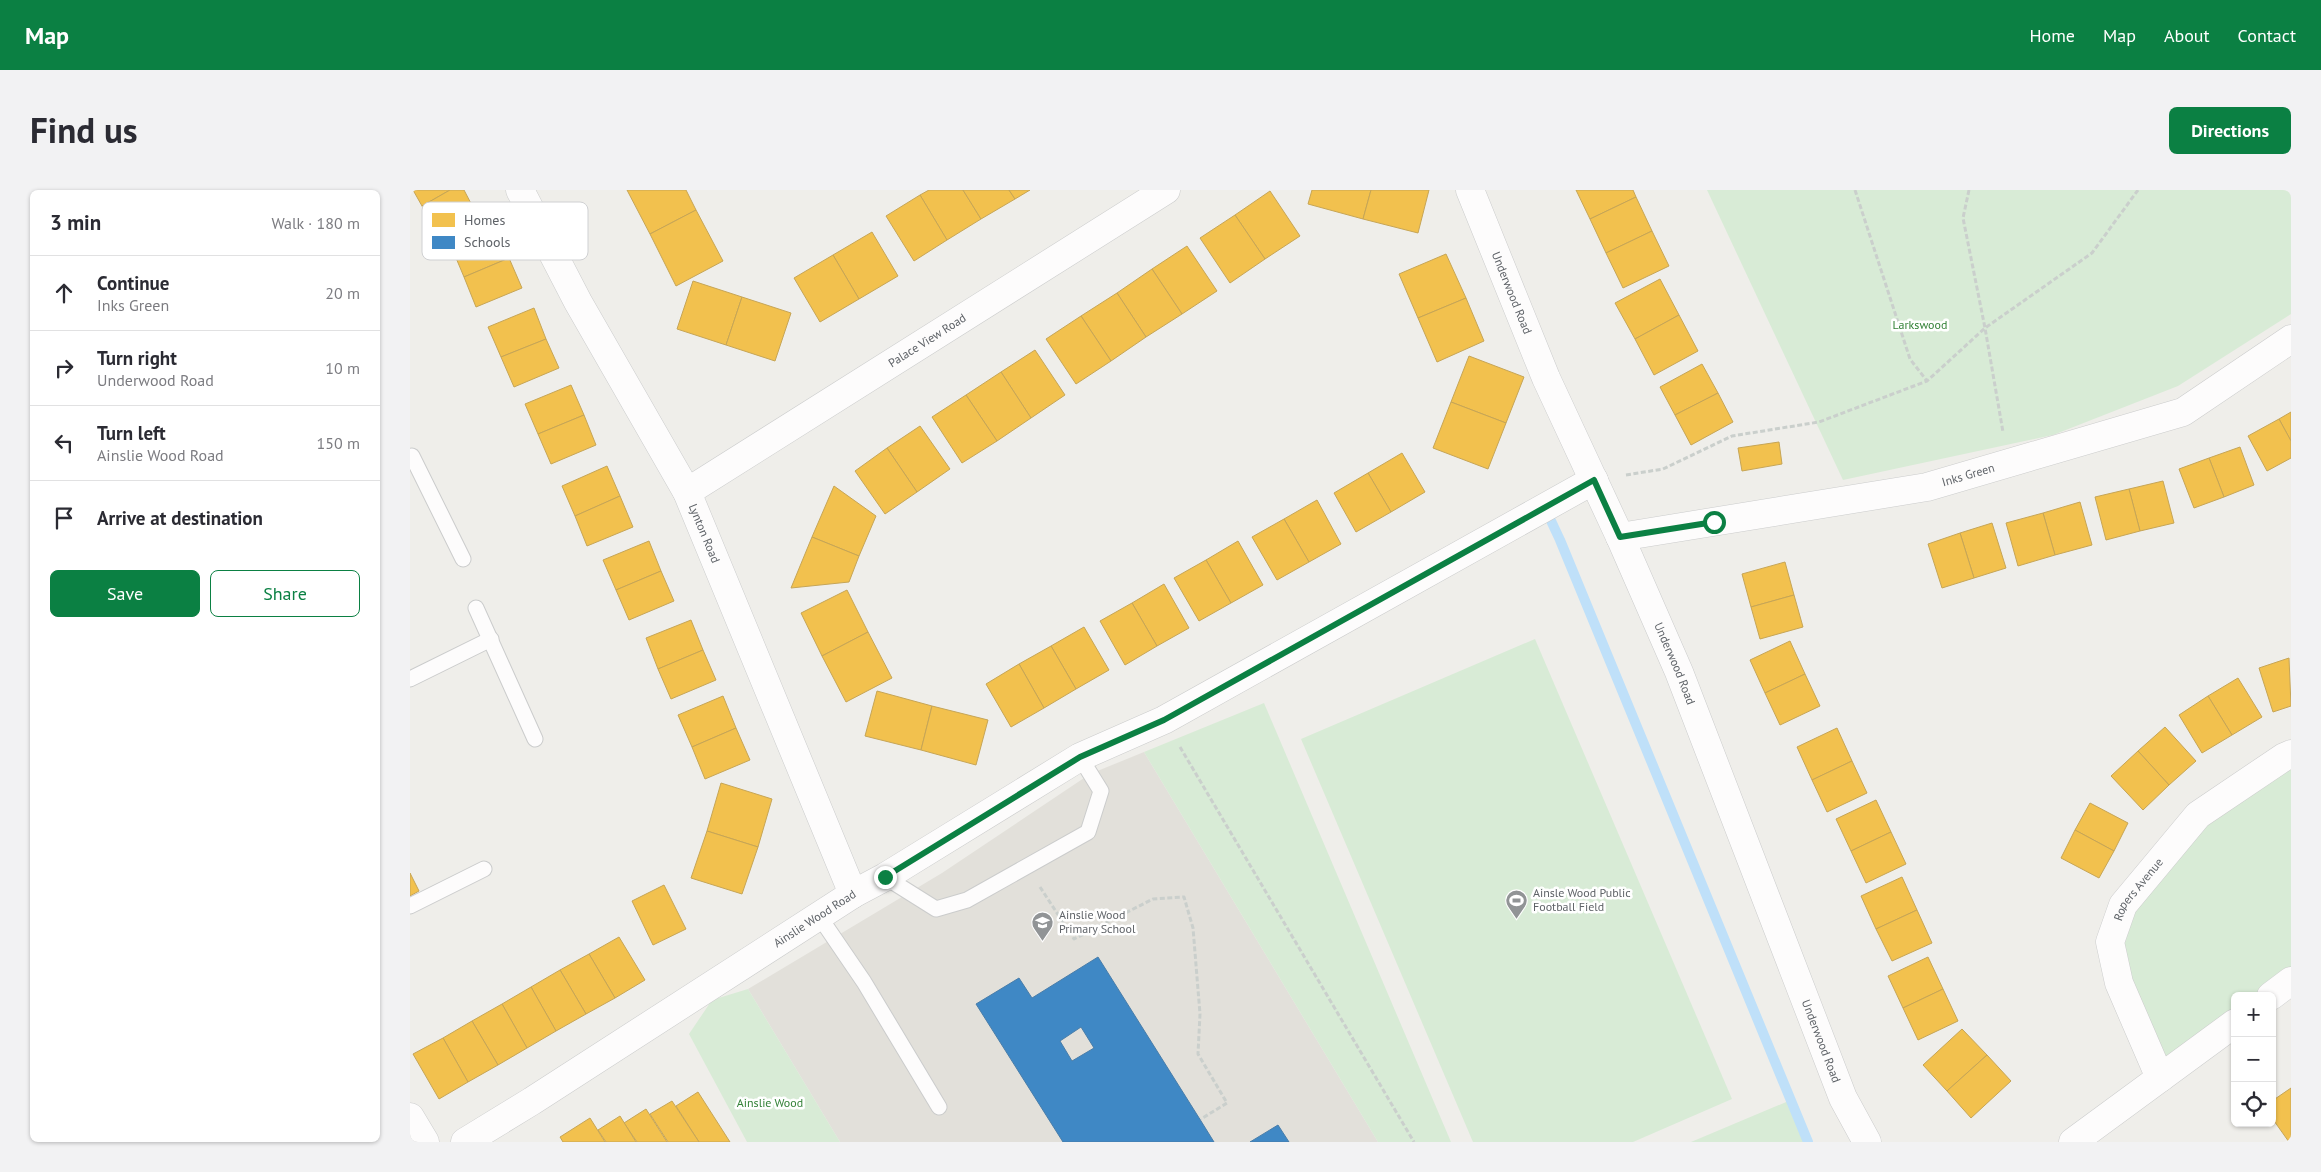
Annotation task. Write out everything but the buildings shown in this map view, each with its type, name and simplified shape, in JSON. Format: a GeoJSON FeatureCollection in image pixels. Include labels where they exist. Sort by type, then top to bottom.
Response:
{"type":"FeatureCollection","features":[{"type":"Feature","properties":{"kind":"street","name":"Lynton Road"},"geometry":{"type":"LineString","coordinates":[[520,190],[526,202]]}},
{"type":"Feature","properties":{"kind":"street","name":"Palace View Road"},"geometry":{"type":"LineString","coordinates":[[687,492],[1166,190]]}},
{"type":"Feature","properties":{"kind":"street","name":"Underwood Road"},"geometry":{"type":"LineString","coordinates":[[1470,190],[1546,378],[1620,537],[1679,672],[1843,1098],[1867,1142]]}},
{"type":"Feature","properties":{"kind":"street","name":"Lynton Road"},"geometry":{"type":"LineString","coordinates":[[556,260],[578,302],[687,492],[853,894]]}},
{"type":"Feature","properties":{"kind":"street","name":"Inks Green"},"geometry":{"type":"LineString","coordinates":[[1620,537],[1926,487],[2008,464],[2183,412],[2291,339]]}},
{"type":"Feature","properties":{"kind":"street","name":"Ainslie Wood Road"},"geometry":{"type":"LineString","coordinates":[[465,1142],[532,1101],[853,894],[885,877],[1080,757],[1164,720],[1594,480]]}},
{"type":"Feature","properties":{"kind":"street","name":"Ropers Avenue"},"geometry":{"type":"LineString","coordinates":[[2160,1078],[2119,983],[2110,942],[2123,905],[2198,815],[2291,754]]}},
{"type":"Feature","properties":{"kind":"street"},"geometry":{"type":"LineString","coordinates":[[2276,992],[2291,981]]}},
{"type":"Feature","properties":{"kind":"street"},"geometry":{"type":"LineString","coordinates":[[2073,1142],[2231,1026]]}},
{"type":"Feature","properties":{"kind":"street"},"geometry":{"type":"LineString","coordinates":[[410,1117],[425,1142]]}},
{"type":"Feature","properties":{"kind":"lane"},"geometry":{"type":"LineString","coordinates":[[410,457],[412,456],[463,559]]}},
{"type":"Feature","properties":{"kind":"lane"},"geometry":{"type":"LineString","coordinates":[[476,608],[535,739]]}},
{"type":"Feature","properties":{"kind":"lane"},"geometry":{"type":"LineString","coordinates":[[410,679],[491,639]]}},
{"type":"Feature","properties":{"kind":"lane"},"geometry":{"type":"LineString","coordinates":[[885,877],[936,910],[967,900],[1088,832],[1101,791],[1080,757]]}},
{"type":"Feature","properties":{"kind":"lane"},"geometry":{"type":"LineString","coordinates":[[410,906],[484,869]]}},
{"type":"Feature","properties":{"kind":"lane"},"geometry":{"type":"LineString","coordinates":[[819,916],[864,982],[939,1107]]}},
{"type":"Feature","properties":{"kind":"path"},"geometry":{"type":"LineString","coordinates":[[1855,190],[1910,359],[1927,381]]}},
{"type":"Feature","properties":{"kind":"path"},"geometry":{"type":"LineString","coordinates":[[1969,190],[1963,218],[1985,328],[2008,464]]}},
{"type":"Feature","properties":{"kind":"path"},"geometry":{"type":"LineString","coordinates":[[1594,480],[1663,469],[1732,436],[1820,422],[1927,381],[1985,328],[2092,253],[2138,190]]}},
{"type":"Feature","properties":{"kind":"path"},"geometry":{"type":"LineString","coordinates":[[1164,720],[1414,1142]]}},
{"type":"Feature","properties":{"kind":"path"},"geometry":{"type":"LineString","coordinates":[[1026,866],[1074,939],[1153,899],[1184,897],[1193,928],[1200,1014],[1198,1054],[1227,1103],[1201,1119]]}},
{"type":"Feature","properties":{"kind":"shaded area","name":"Ainslie Wood Primary School"},"geometry":{"type":"Polygon","coordinates":[[[1144,752],[1378,1142],[840,1142],[748,989],[942,873],[1090,774],[1144,752]]]}},
{"type":"Feature","properties":{"kind":"green space","name":"Larkswood"},"geometry":{"type":"Polygon","coordinates":[[[1707,190],[2291,190],[2291,314],[2178,386],[2053,435],[1843,480],[1707,190]]]}},
{"type":"Feature","properties":{"kind":"green space","name":"Ainsle Wood Public Football Field"},"geometry":{"type":"Polygon","coordinates":[[[1535,639],[1732,1099],[1633,1142],[1473,1142],[1301,739],[1535,639]]]}},
{"type":"Feature","properties":{"kind":"green space"},"geometry":{"type":"Polygon","coordinates":[[[1264,703],[1451,1142],[1378,1142],[1144,752],[1264,703]]]}},
{"type":"Feature","properties":{"kind":"green space"},"geometry":{"type":"Polygon","coordinates":[[[2291,754],[2291,981],[2276,992],[2231,992],[2231,1026],[2160,1078],[2119,983],[2123,905],[2198,815],[2291,754]]]}},
{"type":"Feature","properties":{"kind":"green space","name":"Ainslie Wood"},"geometry":{"type":"Polygon","coordinates":[[[748,989],[840,1142],[747,1142],[689,1034],[712,1000],[748,989]]]}},
{"type":"Feature","properties":{"kind":"green space"},"geometry":{"type":"Polygon","coordinates":[[[1791,1100],[1808,1142],[1691,1142],[1791,1100]]]}},
{"type":"Feature","properties":{"kind":"waterway"},"geometry":{"type":"LineString","coordinates":[[1545,508],[1560,540],[1808,1142]]}},
{"type":"Feature","properties":{"kind":"place","name":"Ainsle Wood Public Football Field"},"geometry":{"type":"Point","coordinates":[1517,919]}},
{"type":"Feature","properties":{"kind":"place","name":"Ainslie Wood Primary School"},"geometry":{"type":"Point","coordinates":[1043,941]}},
{"type":"Feature","properties":{"kind":"route"},"geometry":{"type":"LineString","coordinates":[[885,877],[1080,757],[1164,720],[1594,480],[1620,537],[1714,522]]}}]}
